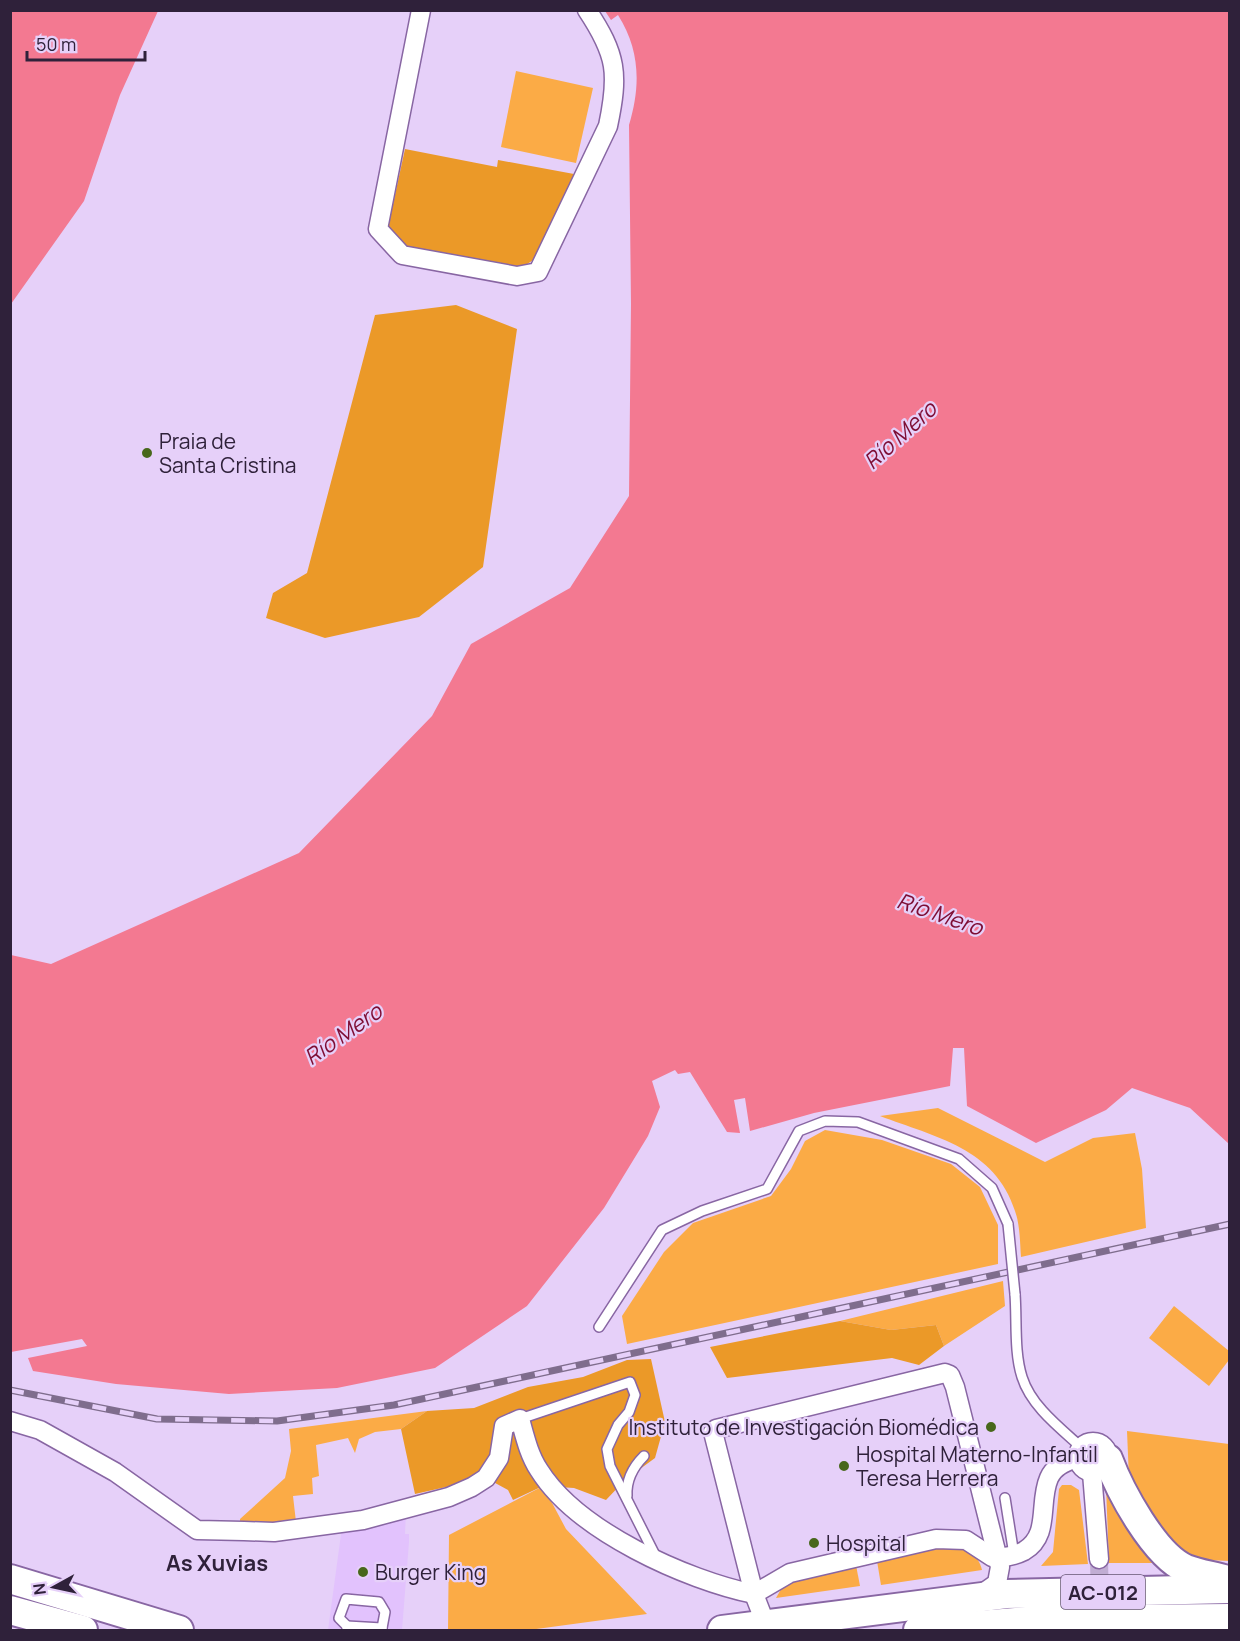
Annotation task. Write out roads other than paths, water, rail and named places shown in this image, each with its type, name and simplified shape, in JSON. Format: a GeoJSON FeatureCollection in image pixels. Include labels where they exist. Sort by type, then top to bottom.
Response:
{"type":"FeatureCollection","features":[{"type":"Feature","properties":{"kind":"main road"},"geometry":{"type":"LineString","coordinates":[[1100,1466],[1139,1522],[1170,1556],[1185,1568],[1230,1581]]}},
{"type":"Feature","properties":{"kind":"main road"},"geometry":{"type":"LineString","coordinates":[[10,1580],[179,1630]]}},
{"type":"Feature","properties":{"kind":"main road","name":"AC-012"},"geometry":{"type":"LineString","coordinates":[[722,1630],[1006,1594],[1230,1589]]}},
{"type":"Feature","properties":{"kind":"main road"},"geometry":{"type":"LineString","coordinates":[[10,1610],[83,1630]]}},
{"type":"Feature","properties":{"kind":"main road","name":"AC-012"},"geometry":{"type":"LineString","coordinates":[[918,1630],[1039,1620],[1230,1618]]}},
{"type":"Feature","properties":{"kind":"main road"},"geometry":{"type":"LineString","coordinates":[[1099,1630],[1192,1619]]}},
{"type":"Feature","properties":{"kind":"street"},"geometry":{"type":"LineString","coordinates":[[421,10],[378,229],[402,255],[517,276],[538,272],[608,126],[613,102],[614,64],[608,43],[587,10]]}},
{"type":"Feature","properties":{"kind":"street"},"geometry":{"type":"LineString","coordinates":[[766,1625],[754,1594],[713,1436],[716,1429],[945,1373],[950,1375],[955,1387],[1006,1556],[997,1583],[976,1598]]}},
{"type":"Feature","properties":{"kind":"street"},"geometry":{"type":"LineString","coordinates":[[10,1421],[40,1430],[115,1472],[197,1530],[274,1532],[363,1520],[448,1497],[472,1488],[486,1478],[499,1458],[504,1426],[520,1419],[529,1450],[540,1472],[555,1489],[606,1534],[657,1559],[719,1585],[754,1594],[790,1573],[936,1539],[966,1540],[992,1557],[1006,1556],[1034,1544],[1040,1534],[1048,1478],[1059,1465],[1080,1452],[1090,1442],[1100,1443],[1107,1450],[1100,1466],[1099,1559]]}},
{"type":"Feature","properties":{"kind":"street"},"geometry":{"type":"LineString","coordinates":[[1080,1452],[1080,1466],[1100,1466]]}},
{"type":"Feature","properties":{"kind":"lane"},"geometry":{"type":"LineString","coordinates":[[599,1327],[662,1230],[702,1211],[767,1189],[799,1131],[825,1121],[858,1122],[959,1159],[992,1188],[1008,1224],[1023,1378],[1032,1397],[1080,1452]]}},
{"type":"Feature","properties":{"kind":"lane"},"geometry":{"type":"LineString","coordinates":[[520,1419],[540,1410],[630,1382],[635,1395],[629,1413],[618,1425],[607,1449],[610,1466],[657,1559]]}},
{"type":"Feature","properties":{"kind":"lane"},"geometry":{"type":"LineString","coordinates":[[628,1503],[626,1485],[636,1465],[644,1456]]}},
{"type":"Feature","properties":{"kind":"lane"},"geometry":{"type":"LineString","coordinates":[[1005,1498],[1006,1556]]}},
{"type":"Feature","properties":{"kind":"lane"},"geometry":{"type":"LineString","coordinates":[[346,1599],[379,1602],[385,1612],[382,1629],[347,1628],[339,1618],[346,1599]]}},
{"type":"Feature","properties":{"kind":"water"},"geometry":{"type":"Polygon","coordinates":[[[11,10],[158,11],[120,95],[84,201],[11,304],[11,10]]]}},
{"type":"Feature","properties":{"kind":"water","name":"Río Mero"},"geometry":{"type":"Polygon","coordinates":[[[605,11],[1229,11],[1229,1144],[1190,1108],[1132,1088],[1106,1110],[1036,1143],[967,1106],[964,1048],[953,1048],[950,1086],[814,1113],[750,1131],[745,1098],[734,1100],[740,1133],[727,1132],[690,1072],[678,1074],[675,1070],[652,1081],[660,1107],[648,1136],[604,1208],[527,1306],[435,1368],[337,1388],[229,1394],[116,1384],[33,1371],[28,1358],[87,1346],[82,1339],[11,1352],[11,955],[51,964],[299,853],[432,716],[471,644],[570,588],[629,496],[631,304],[629,125],[637,82],[631,41],[618,15],[611,20],[605,11]]]}},
{"type":"Feature","properties":{"kind":"tunnel"},"geometry":{"type":"LineString","coordinates":[[1099,1559],[1100,1602]]}},
{"type":"Feature","properties":{"kind":"railway"},"geometry":{"type":"LineString","coordinates":[[10,1390],[157,1419],[277,1421],[394,1405],[1230,1224]]}},
{"type":"Feature","properties":{"kind":"place","name":"Praia de Santa Cristina"},"geometry":{"type":"Point","coordinates":[147,453]}},
{"type":"Feature","properties":{"kind":"place","name":"Instituto de Investigación Biomédica"},"geometry":{"type":"Point","coordinates":[991,1427]}},
{"type":"Feature","properties":{"kind":"place","name":"Hospital Materno-Infantil Teresa Herrera"},"geometry":{"type":"Point","coordinates":[844,1466]}},
{"type":"Feature","properties":{"kind":"place","name":"Hospital"},"geometry":{"type":"Point","coordinates":[814,1543]}},
{"type":"Feature","properties":{"kind":"place","name":"Burger King"},"geometry":{"type":"Point","coordinates":[363,1572]}},
{"type":"Feature","properties":{"kind":"district","name":"As Xuvias"},"geometry":{"type":"Point","coordinates":[217,1563]}}]}
